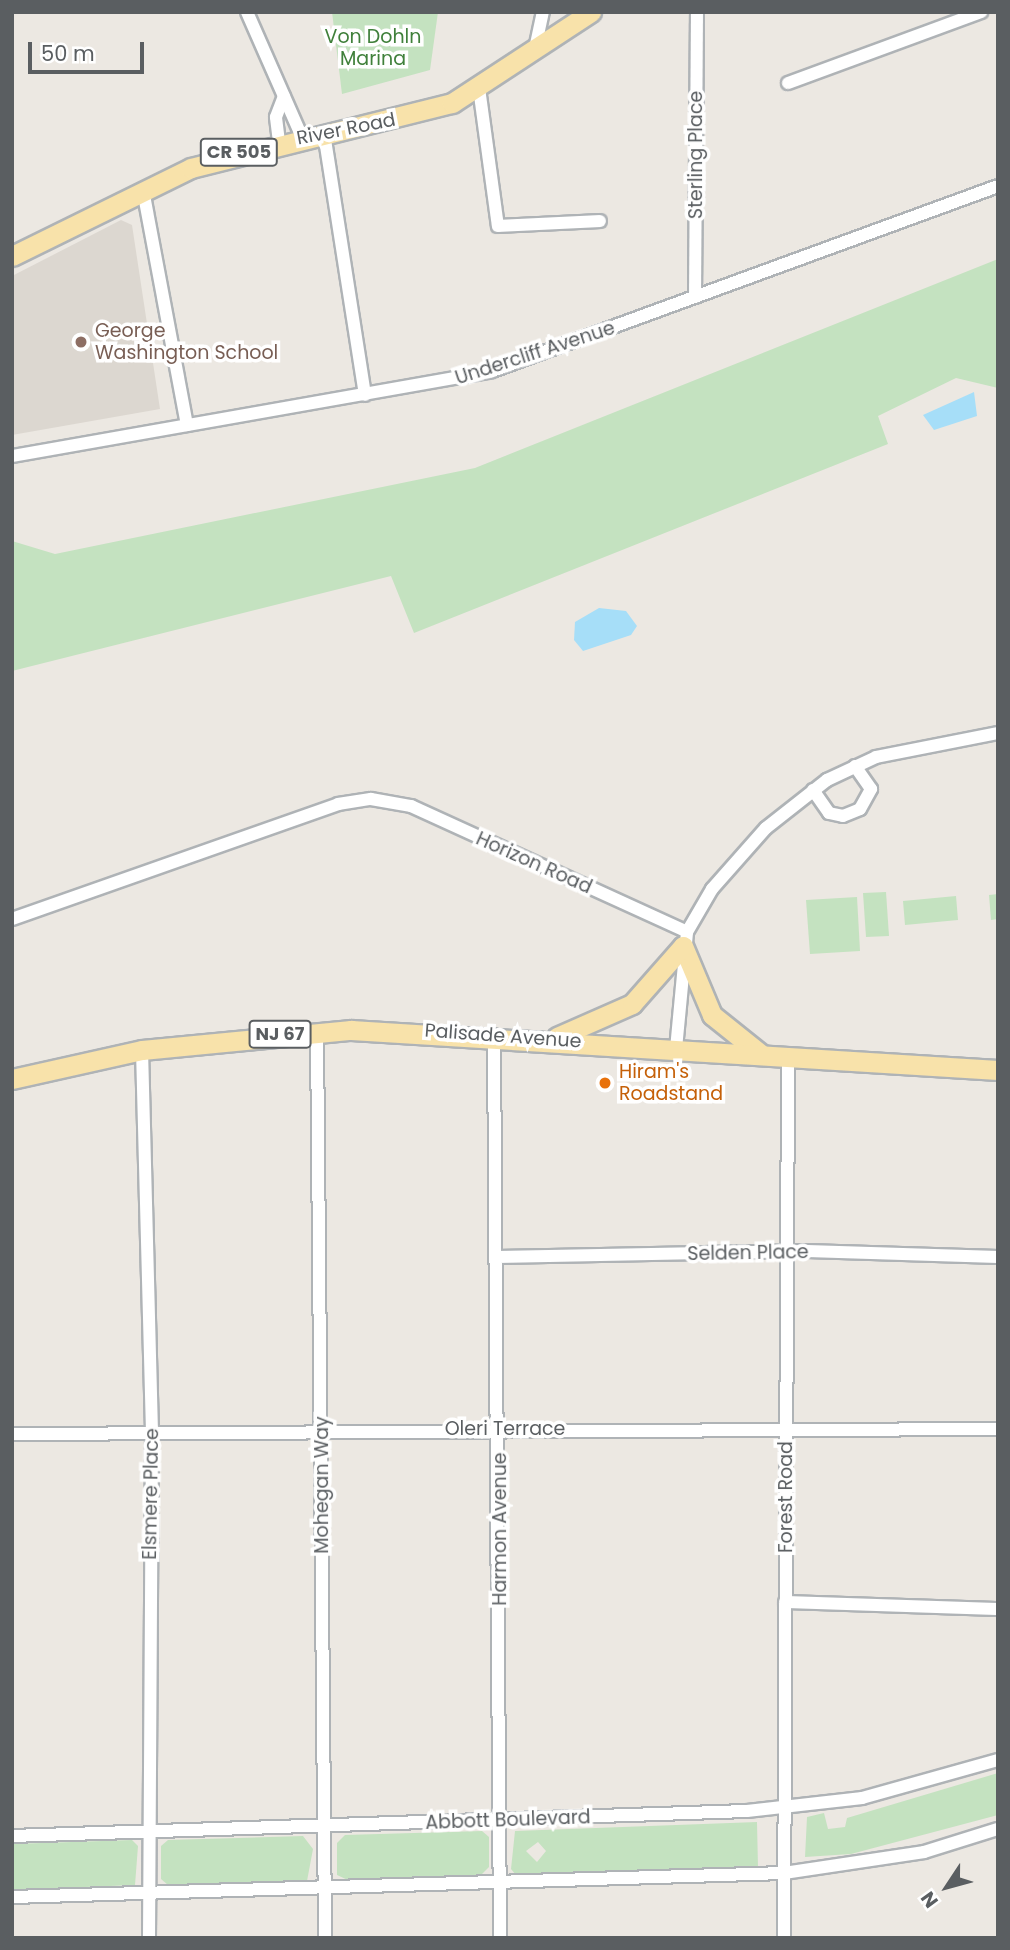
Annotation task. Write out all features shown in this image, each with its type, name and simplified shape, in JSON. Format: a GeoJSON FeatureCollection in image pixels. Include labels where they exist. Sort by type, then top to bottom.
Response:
{"type":"FeatureCollection","features":[{"type":"Feature","properties":{"kind":"main road","name":"River Road"},"geometry":{"type":"LineString","coordinates":[[12,256],[143,190],[279,142],[417,115],[480,88],[591,12]]}},
{"type":"Feature","properties":{"kind":"main road"},"geometry":{"type":"LineString","coordinates":[[552,1039],[632,1004],[685,939]]}},
{"type":"Feature","properties":{"kind":"main road"},"geometry":{"type":"LineString","coordinates":[[685,939],[712,1015],[763,1055]]}},
{"type":"Feature","properties":{"kind":"main road","name":"Palisade Avenue"},"geometry":{"type":"LineString","coordinates":[[12,1079],[142,1050],[317,1031],[494,1035],[998,1070]]}},
{"type":"Feature","properties":{"kind":"street"},"geometry":{"type":"LineString","coordinates":[[247,12],[302,137]]}},
{"type":"Feature","properties":{"kind":"street"},"geometry":{"type":"LineString","coordinates":[[534,53],[543,12]]}},
{"type":"Feature","properties":{"kind":"street","name":"Sterling Place"},"geometry":{"type":"LineString","coordinates":[[695,297],[697,12]]}},
{"type":"Feature","properties":{"kind":"street"},"geometry":{"type":"LineString","coordinates":[[788,83],[981,12]]}},
{"type":"Feature","properties":{"kind":"street"},"geometry":{"type":"LineString","coordinates":[[480,88],[498,226],[600,221]]}},
{"type":"Feature","properties":{"kind":"street"},"geometry":{"type":"LineString","coordinates":[[279,142],[276,117],[284,96]]}},
{"type":"Feature","properties":{"kind":"street"},"geometry":{"type":"LineString","coordinates":[[324,133],[365,395]]}},
{"type":"Feature","properties":{"kind":"street","name":"Undercliff Avenue"},"geometry":{"type":"LineString","coordinates":[[12,456],[492,371],[998,186]]}},
{"type":"Feature","properties":{"kind":"street"},"geometry":{"type":"LineString","coordinates":[[143,190],[187,425]]}},
{"type":"Feature","properties":{"kind":"street"},"geometry":{"type":"LineString","coordinates":[[676,1048],[685,939],[720,879],[778,816],[813,790],[855,766],[907,747],[998,733]]}},
{"type":"Feature","properties":{"kind":"street"},"geometry":{"type":"LineString","coordinates":[[813,790],[829,813],[843,817],[860,809],[871,789],[855,766]]}},
{"type":"Feature","properties":{"kind":"street","name":"Horizon Road"},"geometry":{"type":"LineString","coordinates":[[12,919],[338,804],[371,799],[411,806],[685,939]]}},
{"type":"Feature","properties":{"kind":"street","name":"Mohegan Way"},"geometry":{"type":"LineString","coordinates":[[317,1031],[325,1938]]}},
{"type":"Feature","properties":{"kind":"street","name":"Harmon Avenue"},"geometry":{"type":"LineString","coordinates":[[494,1035],[502,1821],[500,1938]]}},
{"type":"Feature","properties":{"kind":"street","name":"Elsmere Place"},"geometry":{"type":"LineString","coordinates":[[142,1050],[152,1433],[146,1832],[149,1938]]}},
{"type":"Feature","properties":{"kind":"street","name":"Forest Road"},"geometry":{"type":"LineString","coordinates":[[784,1938],[788,1057]]}},
{"type":"Feature","properties":{"kind":"street","name":"Selden Place"},"geometry":{"type":"LineString","coordinates":[[497,1257],[787,1251],[998,1257]]}},
{"type":"Feature","properties":{"kind":"street","name":"Oleri Terrace"},"geometry":{"type":"LineString","coordinates":[[12,1434],[499,1429],[998,1429]]}},
{"type":"Feature","properties":{"kind":"street"},"geometry":{"type":"LineString","coordinates":[[785,1602],[998,1609]]}},
{"type":"Feature","properties":{"kind":"street","name":"Abbott Boulevard"},"geometry":{"type":"LineString","coordinates":[[12,1836],[502,1821],[784,1808],[911,1788],[998,1760]]}},
{"type":"Feature","properties":{"kind":"street"},"geometry":{"type":"LineString","coordinates":[[12,1898],[148,1891],[784,1873],[925,1852],[998,1829]]}},
{"type":"Feature","properties":{"kind":"shaded area","name":"George Washington School"},"geometry":{"type":"Polygon","coordinates":[[[121,220],[132,225],[160,409],[12,435],[12,276],[121,220]]]}},
{"type":"Feature","properties":{"kind":"green space","name":"Von Dohln Marina"},"geometry":{"type":"Polygon","coordinates":[[[332,12],[438,12],[430,70],[342,94],[332,12]]]}},
{"type":"Feature","properties":{"kind":"green space"},"geometry":{"type":"Polygon","coordinates":[[[998,259],[998,388],[956,378],[878,416],[888,444],[414,633],[391,576],[12,671],[12,541],[55,554],[475,468],[998,259]]]}},
{"type":"Feature","properties":{"kind":"green space"},"geometry":{"type":"Polygon","coordinates":[[[886,892],[889,936],[866,937],[863,893],[886,892]]]}},
{"type":"Feature","properties":{"kind":"green space"},"geometry":{"type":"Polygon","coordinates":[[[998,894],[998,919],[991,920],[989,895],[998,894]]]}},
{"type":"Feature","properties":{"kind":"green space"},"geometry":{"type":"Polygon","coordinates":[[[956,896],[958,920],[905,925],[903,901],[956,896]]]}},
{"type":"Feature","properties":{"kind":"green space"},"geometry":{"type":"Polygon","coordinates":[[[857,897],[860,951],[810,954],[806,900],[857,897]]]}},
{"type":"Feature","properties":{"kind":"green space"},"geometry":{"type":"Polygon","coordinates":[[[998,1773],[998,1815],[851,1854],[805,1857],[807,1817],[824,1813],[828,1829],[845,1827],[847,1818],[998,1773]]]}},
{"type":"Feature","properties":{"kind":"green space"},"geometry":{"type":"Polygon","coordinates":[[[757,1822],[758,1867],[516,1875],[511,1869],[515,1831],[757,1822]],[[538,1842],[526,1851],[537,1862],[546,1851],[538,1842]]]}},
{"type":"Feature","properties":{"kind":"green space"},"geometry":{"type":"Polygon","coordinates":[[[482,1831],[489,1837],[489,1867],[479,1877],[350,1881],[337,1875],[337,1843],[345,1835],[482,1831]]]}},
{"type":"Feature","properties":{"kind":"green space"},"geometry":{"type":"Polygon","coordinates":[[[303,1836],[313,1849],[307,1881],[168,1885],[161,1879],[161,1846],[168,1840],[303,1836]]]}},
{"type":"Feature","properties":{"kind":"green space"},"geometry":{"type":"Polygon","coordinates":[[[132,1840],[138,1846],[135,1885],[12,1890],[12,1844],[132,1840]]]}},
{"type":"Feature","properties":{"kind":"water"},"geometry":{"type":"Polygon","coordinates":[[[974,392],[977,416],[934,430],[923,415],[974,392]]]}},
{"type":"Feature","properties":{"kind":"water"},"geometry":{"type":"Polygon","coordinates":[[[599,608],[626,611],[637,626],[631,635],[583,651],[574,640],[575,622],[599,608]]]}},
{"type":"Feature","properties":{"kind":"place","name":"George Washington School"},"geometry":{"type":"Point","coordinates":[81,342]}},
{"type":"Feature","properties":{"kind":"place","name":"Hiram's Roadstand"},"geometry":{"type":"Point","coordinates":[605,1083]}}]}
